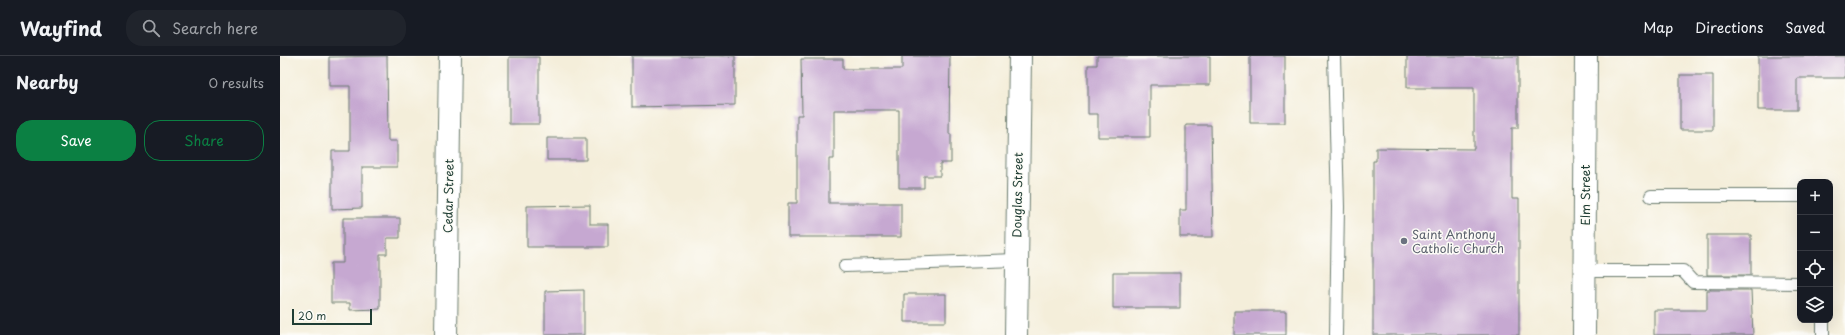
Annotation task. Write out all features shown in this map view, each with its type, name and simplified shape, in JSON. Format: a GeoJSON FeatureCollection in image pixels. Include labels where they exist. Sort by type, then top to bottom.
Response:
{"type":"FeatureCollection","features":[{"type":"Feature","properties":{"kind":"street","name":"Cedar Street"},"geometry":{"type":"LineString","coordinates":[[446,335],[450,56]]}},
{"type":"Feature","properties":{"kind":"street","name":"Douglas Street"},"geometry":{"type":"LineString","coordinates":[[1016,335],[1020,56]]}},
{"type":"Feature","properties":{"kind":"street","name":"Elm Street"},"geometry":{"type":"LineString","coordinates":[[1584,335],[1586,56]]}},
{"type":"Feature","properties":{"kind":"lane"},"geometry":{"type":"LineString","coordinates":[[1334,56],[1338,207],[1336,335]]}},
{"type":"Feature","properties":{"kind":"lane"},"geometry":{"type":"LineString","coordinates":[[1651,196],[1797,196]]}},
{"type":"Feature","properties":{"kind":"lane"},"geometry":{"type":"LineString","coordinates":[[845,266],[1016,260]]}},
{"type":"Feature","properties":{"kind":"lane"},"geometry":{"type":"LineString","coordinates":[[1585,271],[1683,271],[1693,282],[1797,283]]}},
{"type":"Feature","properties":{"kind":"lane"},"geometry":{"type":"LineString","coordinates":[[1823,323],[1823,335]]}},
{"type":"Feature","properties":{"kind":"building"},"geometry":{"type":"Polygon","coordinates":[[[387,56],[388,141],[397,141],[397,167],[362,167],[362,208],[332,209],[332,151],[350,151],[350,86],[329,86],[329,57],[387,56]]]}},
{"type":"Feature","properties":{"kind":"building"},"geometry":{"type":"Polygon","coordinates":[[[632,56],[735,56],[735,105],[632,107],[632,56]]]}},
{"type":"Feature","properties":{"kind":"building"},"geometry":{"type":"Polygon","coordinates":[[[902,56],[950,56],[949,134],[951,134],[951,163],[940,163],[940,176],[924,176],[924,188],[899,188],[899,110],[834,110],[834,159],[829,159],[829,203],[901,203],[901,237],[788,237],[788,203],[797,203],[797,115],[802,115],[801,59],[843,59],[843,69],[902,69],[902,56]]]}},
{"type":"Feature","properties":{"kind":"building"},"geometry":{"type":"Polygon","coordinates":[[[1097,56],[1210,56],[1210,85],[1150,85],[1150,137],[1098,137],[1098,114],[1088,114],[1088,65],[1097,65],[1097,56]]]}},
{"type":"Feature","properties":{"kind":"building"},"geometry":{"type":"Polygon","coordinates":[[[1250,56],[1285,56],[1285,123],[1250,123],[1250,56]]]}},
{"type":"Feature","properties":{"kind":"building","name":"Saint Anthony Catholic Church"},"geometry":{"type":"Polygon","coordinates":[[[1407,56],[1518,56],[1518,128],[1512,128],[1512,199],[1519,199],[1519,335],[1373,335],[1373,161],[1376,161],[1376,148],[1474,149],[1474,88],[1407,88],[1407,56]]]}},
{"type":"Feature","properties":{"kind":"building"},"geometry":{"type":"Polygon","coordinates":[[[1758,56],[1845,56],[1845,78],[1797,78],[1797,110],[1758,110],[1758,56]]]}},
{"type":"Feature","properties":{"kind":"building"},"geometry":{"type":"Polygon","coordinates":[[[509,57],[539,57],[539,124],[509,124],[509,57]]]}},
{"type":"Feature","properties":{"kind":"building"},"geometry":{"type":"Polygon","coordinates":[[[1680,75],[1713,75],[1713,130],[1680,130],[1680,75]]]}},
{"type":"Feature","properties":{"kind":"building"},"geometry":{"type":"Polygon","coordinates":[[[1186,125],[1211,125],[1213,237],[1180,237],[1180,210],[1186,210],[1186,125]]]}},
{"type":"Feature","properties":{"kind":"building"},"geometry":{"type":"Polygon","coordinates":[[[547,138],[586,138],[586,160],[547,160],[547,138]]]}},
{"type":"Feature","properties":{"kind":"building"},"geometry":{"type":"Polygon","coordinates":[[[590,205],[590,224],[608,224],[608,247],[527,247],[527,206],[590,205]]]}},
{"type":"Feature","properties":{"kind":"building"},"geometry":{"type":"Polygon","coordinates":[[[343,218],[400,218],[400,238],[387,238],[387,254],[380,254],[380,309],[350,310],[350,303],[331,303],[331,263],[343,263],[343,218]]]}},
{"type":"Feature","properties":{"kind":"building"},"geometry":{"type":"Polygon","coordinates":[[[1707,235],[1751,235],[1751,275],[1707,275],[1707,235]]]}},
{"type":"Feature","properties":{"kind":"building"},"geometry":{"type":"Polygon","coordinates":[[[1113,273],[1180,273],[1180,308],[1113,308],[1113,273]]]}},
{"type":"Feature","properties":{"kind":"building"},"geometry":{"type":"Polygon","coordinates":[[[584,290],[584,335],[545,335],[545,291],[584,290]]]}},
{"type":"Feature","properties":{"kind":"building"},"geometry":{"type":"Polygon","coordinates":[[[1707,290],[1751,290],[1753,335],[1654,335],[1654,310],[1707,310],[1707,290]]]}},
{"type":"Feature","properties":{"kind":"building"},"geometry":{"type":"Polygon","coordinates":[[[904,294],[946,294],[946,322],[904,322],[904,294]]]}},
{"type":"Feature","properties":{"kind":"building"},"geometry":{"type":"Polygon","coordinates":[[[1234,311],[1286,311],[1286,335],[1234,335],[1234,311]]]}},
{"type":"Feature","properties":{"kind":"place","name":"Saint Anthony Catholic Church"},"geometry":{"type":"Point","coordinates":[1404,241]}}]}
